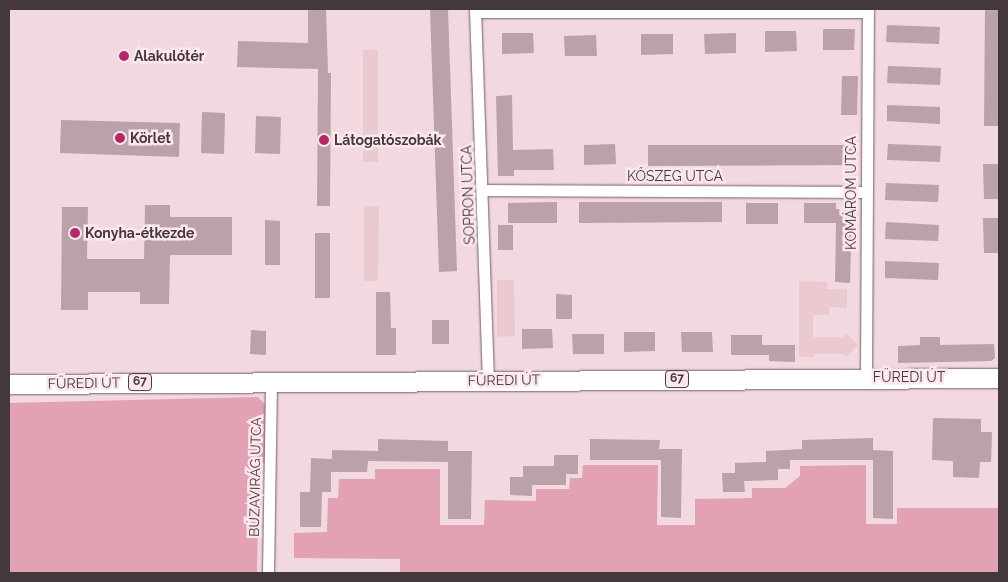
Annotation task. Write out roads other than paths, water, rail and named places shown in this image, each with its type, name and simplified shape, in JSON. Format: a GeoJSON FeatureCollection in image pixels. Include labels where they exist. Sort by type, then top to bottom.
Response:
{"type":"FeatureCollection","features":[{"type":"Feature","properties":{"kind":"main road","name":"FÜREDI ÚT"},"geometry":{"type":"LineString","coordinates":[[9,384],[271,380],[999,378]]}},
{"type":"Feature","properties":{"kind":"street"},"geometry":{"type":"LineString","coordinates":[[475,11],[868,10]]}},
{"type":"Feature","properties":{"kind":"street","name":"KOMÁROM UTCA"},"geometry":{"type":"LineString","coordinates":[[866,377],[868,10]]}},
{"type":"Feature","properties":{"kind":"street","name":"SOPRON UTCA"},"geometry":{"type":"LineString","coordinates":[[475,11],[484,190],[488,380]]}},
{"type":"Feature","properties":{"kind":"street","name":"KŐSZEG UTCA"},"geometry":{"type":"LineString","coordinates":[[484,190],[866,192]]}},
{"type":"Feature","properties":{"kind":"street","name":"BÚZAVIRÁG UTCA"},"geometry":{"type":"LineString","coordinates":[[268,573],[271,380]]}},
{"type":"Feature","properties":{"kind":"place","name":"Alakulótér"},"geometry":{"type":"Point","coordinates":[124,56]}},
{"type":"Feature","properties":{"kind":"place","name":"Körlet"},"geometry":{"type":"Point","coordinates":[120,138]}},
{"type":"Feature","properties":{"kind":"place","name":"Látogatószobák"},"geometry":{"type":"Point","coordinates":[324,140]}},
{"type":"Feature","properties":{"kind":"place","name":"Konyha-étkezde"},"geometry":{"type":"Point","coordinates":[75,233]}}]}
